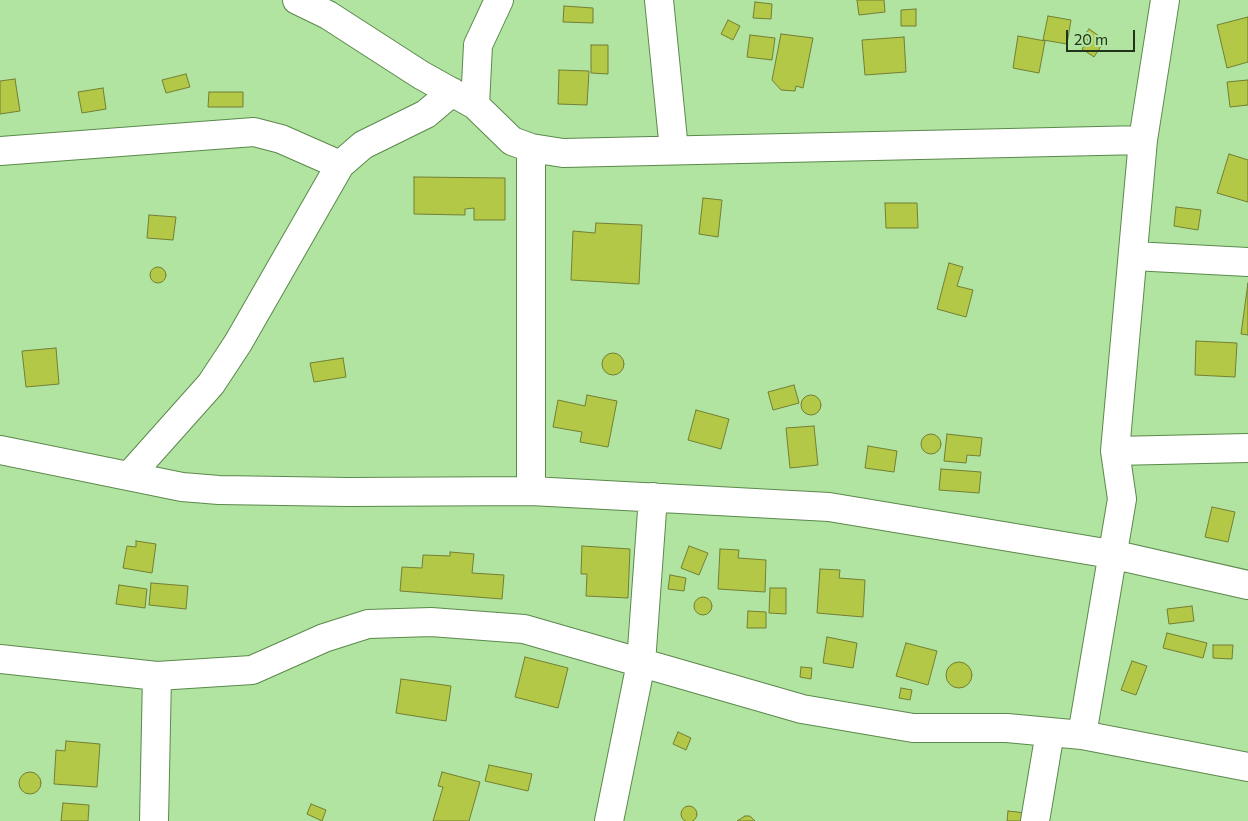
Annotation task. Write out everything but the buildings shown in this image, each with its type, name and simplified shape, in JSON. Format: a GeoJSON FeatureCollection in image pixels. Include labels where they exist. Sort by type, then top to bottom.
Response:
{"type":"FeatureCollection","features":[{"type":"Feature","properties":{"kind":"street"},"geometry":{"type":"LineString","coordinates":[[297,0],[328,15],[421,75],[463,99],[512,141],[531,148],[563,153],[1142,140]]}},
{"type":"Feature","properties":{"kind":"street"},"geometry":{"type":"LineString","coordinates":[[463,99],[478,45],[499,0]]}},
{"type":"Feature","properties":{"kind":"street"},"geometry":{"type":"LineString","coordinates":[[659,0],[674,150]]}},
{"type":"Feature","properties":{"kind":"street"},"geometry":{"type":"LineString","coordinates":[[1082,735],[1111,554],[1122,499],[1115,451],[1142,140],[1165,0]]}},
{"type":"Feature","properties":{"kind":"street"},"geometry":{"type":"LineString","coordinates":[[129,476],[210,384],[238,343],[340,165],[363,145],[426,114],[463,99]]}},
{"type":"Feature","properties":{"kind":"street"},"geometry":{"type":"LineString","coordinates":[[0,151],[254,132],[281,139],[340,165]]}},
{"type":"Feature","properties":{"kind":"street"},"geometry":{"type":"LineString","coordinates":[[531,148],[531,491]]}},
{"type":"Feature","properties":{"kind":"street"},"geometry":{"type":"LineString","coordinates":[[1133,256],[1248,262]]}},
{"type":"Feature","properties":{"kind":"street"},"geometry":{"type":"LineString","coordinates":[[1115,451],[1248,448]]}},
{"type":"Feature","properties":{"kind":"street"},"geometry":{"type":"LineString","coordinates":[[0,450],[182,487],[219,490],[348,492],[531,491],[830,507],[1111,554],[1248,585]]}},
{"type":"Feature","properties":{"kind":"street"},"geometry":{"type":"LineString","coordinates":[[609,821],[641,663],[653,497]]}},
{"type":"Feature","properties":{"kind":"street"},"geometry":{"type":"LineString","coordinates":[[0,659],[157,676],[252,670],[324,638],[368,624],[413,622],[524,629],[802,709],[913,728],[1007,728],[1082,735],[1248,767]]}},
{"type":"Feature","properties":{"kind":"street"},"geometry":{"type":"LineString","coordinates":[[154,821],[157,676]]}},
{"type":"Feature","properties":{"kind":"street"},"geometry":{"type":"LineString","coordinates":[[1035,821],[1050,732]]}}]}
